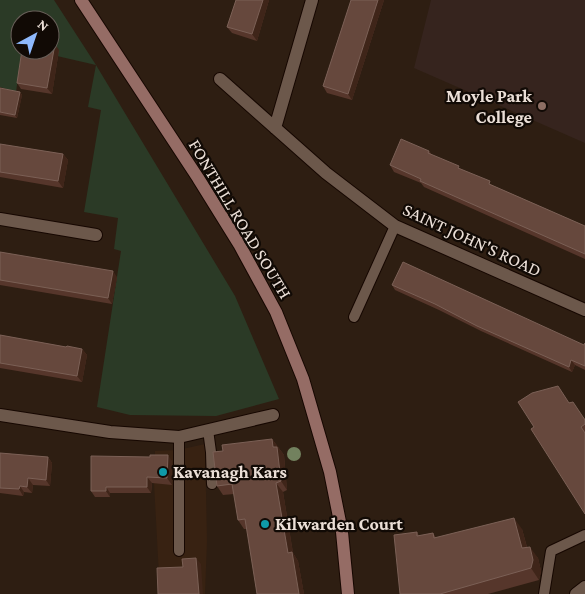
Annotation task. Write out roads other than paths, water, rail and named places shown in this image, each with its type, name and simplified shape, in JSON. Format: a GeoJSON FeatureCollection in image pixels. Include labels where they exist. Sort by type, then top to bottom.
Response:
{"type":"FeatureCollection","features":[{"type":"Feature","properties":{"kind":"main road","name":"FONTHILL ROAD SOUTH"},"geometry":{"type":"LineString","coordinates":[[81,0],[239,244],[276,312],[303,379],[330,472],[342,532],[348,594]]}},
{"type":"Feature","properties":{"kind":"street"},"geometry":{"type":"LineString","coordinates":[[276,128],[312,0]]}},
{"type":"Feature","properties":{"kind":"street","name":"SAINT JOHN'S ROAD"},"geometry":{"type":"LineString","coordinates":[[220,79],[326,173],[395,226],[585,310]]}},
{"type":"Feature","properties":{"kind":"street"},"geometry":{"type":"LineString","coordinates":[[0,218],[96,235]]}},
{"type":"Feature","properties":{"kind":"street"},"geometry":{"type":"LineString","coordinates":[[0,415],[110,432],[179,437],[273,415]]}},
{"type":"Feature","properties":{"kind":"street"},"geometry":{"type":"LineString","coordinates":[[576,594],[585,587]]}},
{"type":"Feature","properties":{"kind":"lane"},"geometry":{"type":"LineString","coordinates":[[354,317],[395,226]]}},
{"type":"Feature","properties":{"kind":"lane"},"geometry":{"type":"LineString","coordinates":[[208,430],[212,484]]}},
{"type":"Feature","properties":{"kind":"lane"},"geometry":{"type":"LineString","coordinates":[[178,551],[179,437]]}},
{"type":"Feature","properties":{"kind":"lane"},"geometry":{"type":"LineString","coordinates":[[544,594],[551,551],[585,535]]}},
{"type":"Feature","properties":{"kind":"place","name":"Moyle Park College"},"geometry":{"type":"Point","coordinates":[542,106]}},
{"type":"Feature","properties":{"kind":"place","name":"Kavanagh Kars"},"geometry":{"type":"Point","coordinates":[163,472]}},
{"type":"Feature","properties":{"kind":"place","name":"Kilwarden Court"},"geometry":{"type":"Point","coordinates":[265,524]}}]}
